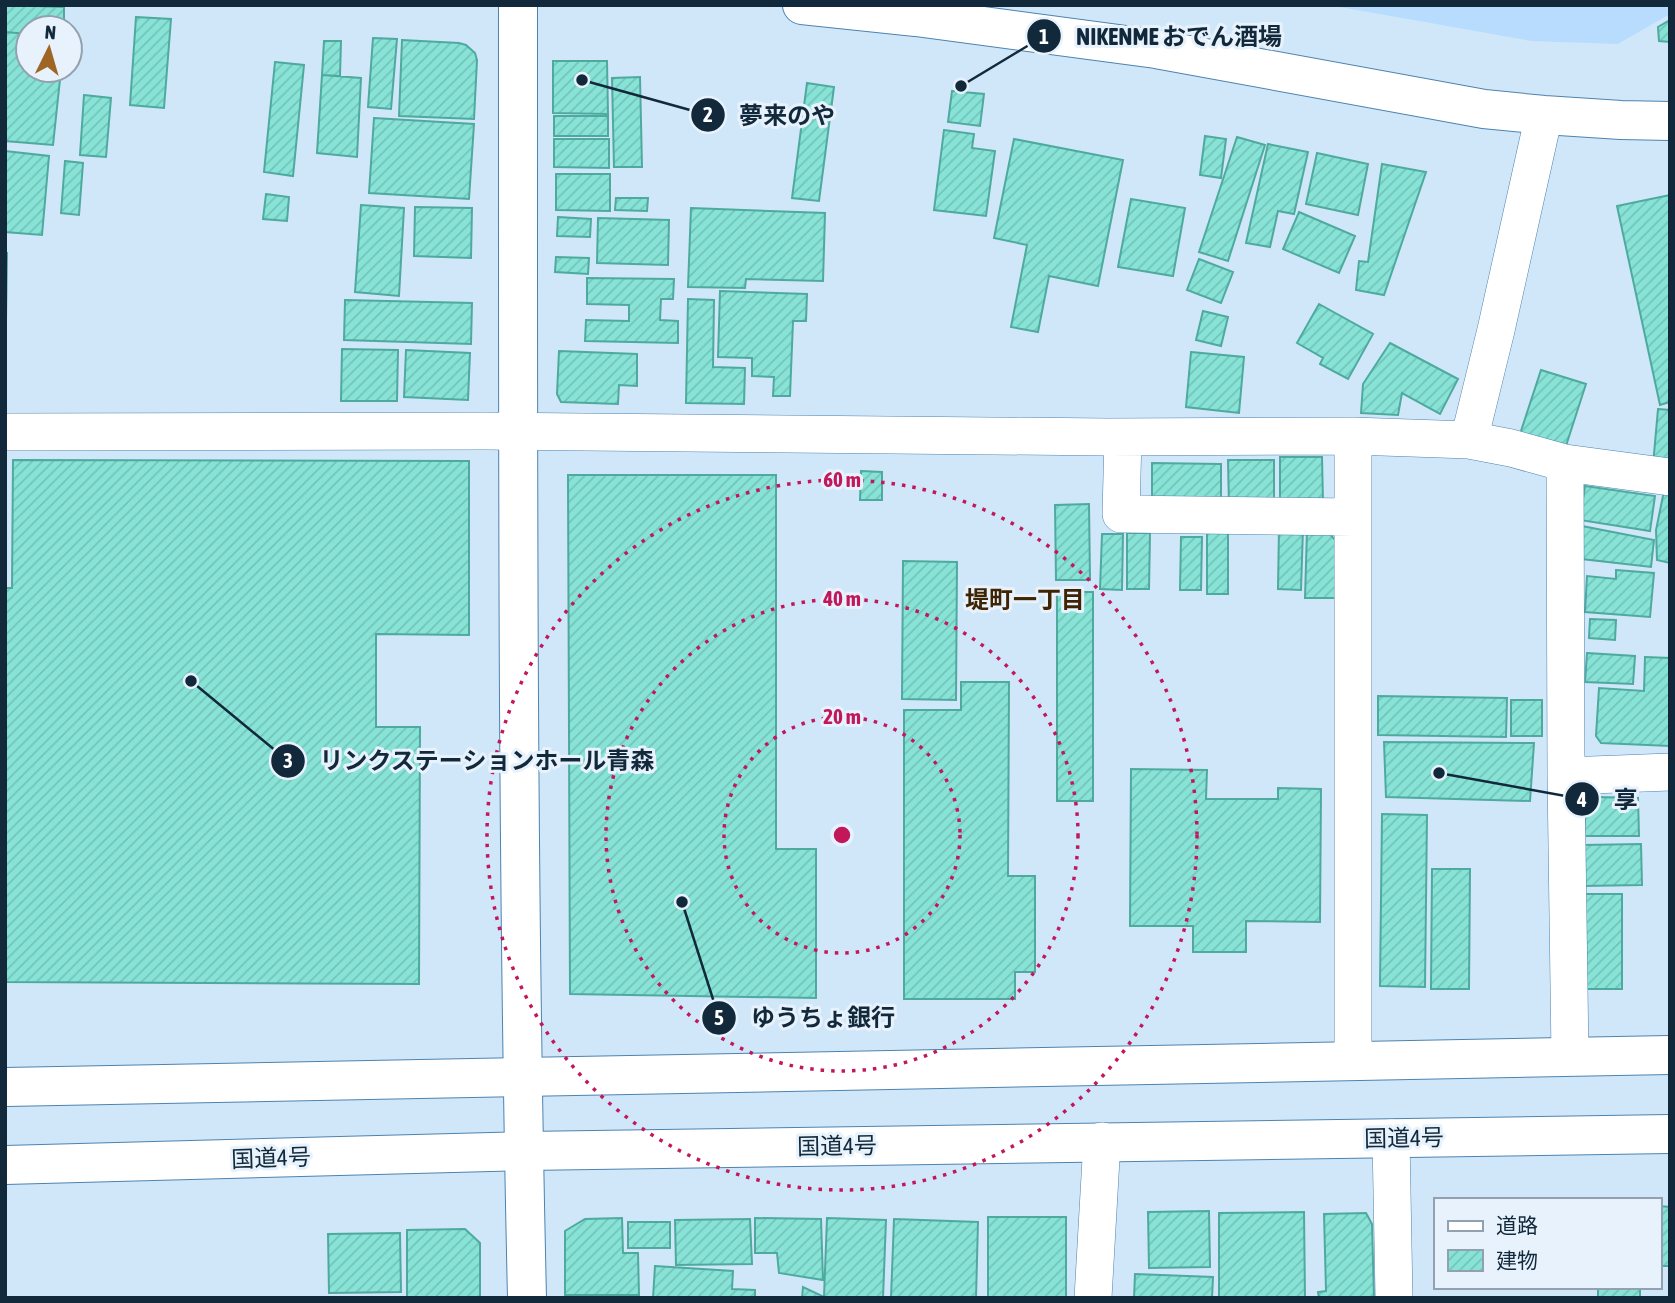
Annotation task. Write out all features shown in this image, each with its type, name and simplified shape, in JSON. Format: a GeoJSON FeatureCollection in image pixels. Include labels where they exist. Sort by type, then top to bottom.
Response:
{"type":"FeatureCollection","features":[{"type":"Feature","properties":{"kind":"main road"},"geometry":{"type":"LineString","coordinates":[[518,5],[518,431],[527,1298]]}},
{"type":"Feature","properties":{"kind":"main road"},"geometry":{"type":"LineString","coordinates":[[802,5],[1117,44],[1484,108],[1544,115],[1670,121]]}},
{"type":"Feature","properties":{"kind":"main road"},"geometry":{"type":"LineString","coordinates":[[5,1087],[1670,1055]]}},
{"type":"Feature","properties":{"kind":"main road","name":"国道4号"},"geometry":{"type":"LineString","coordinates":[[5,1165],[525,1151],[1670,1134]]}},
{"type":"Feature","properties":{"kind":"street"},"geometry":{"type":"LineString","coordinates":[[1469,440],[1544,115]]}},
{"type":"Feature","properties":{"kind":"street"},"geometry":{"type":"LineString","coordinates":[[5,432],[518,431],[1123,437],[1353,436],[1469,440],[1565,463],[1670,477]]}},
{"type":"Feature","properties":{"kind":"street"},"geometry":{"type":"LineString","coordinates":[[1353,436],[1353,1061]]}},
{"type":"Feature","properties":{"kind":"street"},"geometry":{"type":"LineString","coordinates":[[1123,437],[1121,514],[1353,517]]}},
{"type":"Feature","properties":{"kind":"street"},"geometry":{"type":"LineString","coordinates":[[1565,463],[1570,1056]]}},
{"type":"Feature","properties":{"kind":"street"},"geometry":{"type":"LineString","coordinates":[[1566,776],[1670,772]]}},
{"type":"Feature","properties":{"kind":"street"},"geometry":{"type":"LineString","coordinates":[[1391,1138],[1394,1298]]}},
{"type":"Feature","properties":{"kind":"street"},"geometry":{"type":"LineString","coordinates":[[1093,1298],[1102,1141]]}},
{"type":"Feature","properties":{"kind":"shaded area"},"geometry":{"type":"Polygon","coordinates":[[[1329,5],[1670,5],[1670,14],[1618,44],[1531,41],[1329,5]]]}},
{"type":"Feature","properties":{"kind":"building"},"geometry":{"type":"Polygon","coordinates":[[[5,5],[64,7],[64,14],[14,14],[14,33],[5,32],[5,5]]]}},
{"type":"Feature","properties":{"kind":"building"},"geometry":{"type":"Polygon","coordinates":[[[136,17],[171,19],[164,108],[130,105],[136,17]]]}},
{"type":"Feature","properties":{"kind":"building"},"geometry":{"type":"Polygon","coordinates":[[[1670,20],[1670,42],[1659,41],[1658,27],[1670,20]]]}},
{"type":"Feature","properties":{"kind":"building"},"geometry":{"type":"Polygon","coordinates":[[[5,32],[14,33],[14,84],[60,84],[53,145],[5,141],[5,32]]]}},
{"type":"Feature","properties":{"kind":"building"},"geometry":{"type":"Polygon","coordinates":[[[373,38],[397,39],[391,109],[368,107],[373,38]]]}},
{"type":"Feature","properties":{"kind":"building"},"geometry":{"type":"Polygon","coordinates":[[[402,40],[459,43],[475,53],[477,60],[474,119],[399,116],[402,40]]]}},
{"type":"Feature","properties":{"kind":"building"},"geometry":{"type":"Polygon","coordinates":[[[324,41],[341,41],[340,76],[322,75],[324,41]]]}},
{"type":"Feature","properties":{"kind":"building"},"geometry":{"type":"Polygon","coordinates":[[[553,61],[607,61],[608,114],[553,113],[553,61]]]}},
{"type":"Feature","properties":{"kind":"building"},"geometry":{"type":"Polygon","coordinates":[[[275,62],[304,65],[293,176],[264,172],[275,62]]]}},
{"type":"Feature","properties":{"kind":"building"},"geometry":{"type":"Polygon","coordinates":[[[322,75],[361,78],[357,157],[317,153],[322,75]]]}},
{"type":"Feature","properties":{"kind":"building"},"geometry":{"type":"Polygon","coordinates":[[[640,77],[642,167],[614,167],[612,78],[640,77]]]}},
{"type":"Feature","properties":{"kind":"building"},"geometry":{"type":"Polygon","coordinates":[[[807,83],[834,87],[819,201],[792,198],[807,83]]]}},
{"type":"Feature","properties":{"kind":"building"},"geometry":{"type":"Polygon","coordinates":[[[952,91],[984,94],[980,126],[948,122],[952,91]]]}},
{"type":"Feature","properties":{"kind":"building"},"geometry":{"type":"Polygon","coordinates":[[[84,95],[111,98],[106,157],[80,155],[84,95]]]}},
{"type":"Feature","properties":{"kind":"building"},"geometry":{"type":"Polygon","coordinates":[[[554,116],[608,116],[608,136],[554,136],[554,116]]]}},
{"type":"Feature","properties":{"kind":"building"},"geometry":{"type":"Polygon","coordinates":[[[374,118],[474,124],[469,199],[369,193],[374,118]]]}},
{"type":"Feature","properties":{"kind":"building"},"geometry":{"type":"Polygon","coordinates":[[[944,130],[974,134],[972,148],[995,151],[986,216],[934,210],[944,130]]]}},
{"type":"Feature","properties":{"kind":"building"},"geometry":{"type":"Polygon","coordinates":[[[1205,136],[1226,139],[1221,178],[1200,175],[1205,136]]]}},
{"type":"Feature","properties":{"kind":"building"},"geometry":{"type":"Polygon","coordinates":[[[1237,137],[1265,145],[1228,261],[1199,252],[1237,137]]]}},
{"type":"Feature","properties":{"kind":"building"},"geometry":{"type":"Polygon","coordinates":[[[554,139],[609,139],[609,168],[554,167],[554,139]]]}},
{"type":"Feature","properties":{"kind":"building"},"geometry":{"type":"Polygon","coordinates":[[[1014,139],[1123,160],[1098,286],[1049,276],[1038,332],[1011,327],[1027,245],[994,238],[1014,139]]]}},
{"type":"Feature","properties":{"kind":"building"},"geometry":{"type":"Polygon","coordinates":[[[1268,144],[1308,152],[1294,214],[1278,211],[1270,247],[1246,243],[1268,144]]]}},
{"type":"Feature","properties":{"kind":"building"},"geometry":{"type":"Polygon","coordinates":[[[5,151],[49,156],[42,235],[5,232],[5,151]]]}},
{"type":"Feature","properties":{"kind":"building"},"geometry":{"type":"Polygon","coordinates":[[[1317,153],[1368,164],[1358,215],[1306,204],[1317,153]]]}},
{"type":"Feature","properties":{"kind":"building"},"geometry":{"type":"Polygon","coordinates":[[[65,161],[83,163],[79,215],[61,213],[65,161]]]}},
{"type":"Feature","properties":{"kind":"building"},"geometry":{"type":"Polygon","coordinates":[[[1382,164],[1426,172],[1384,295],[1356,290],[1359,261],[1368,262],[1382,164]]]}},
{"type":"Feature","properties":{"kind":"building"},"geometry":{"type":"Polygon","coordinates":[[[556,174],[610,174],[610,211],[556,210],[556,174]]]}},
{"type":"Feature","properties":{"kind":"building"},"geometry":{"type":"Polygon","coordinates":[[[266,194],[289,197],[287,221],[263,219],[266,194]]]}},
{"type":"Feature","properties":{"kind":"building"},"geometry":{"type":"Polygon","coordinates":[[[1670,195],[1670,402],[1660,405],[1617,206],[1670,195]]]}},
{"type":"Feature","properties":{"kind":"building"},"geometry":{"type":"Polygon","coordinates":[[[616,198],[648,198],[647,211],[615,210],[616,198]]]}},
{"type":"Feature","properties":{"kind":"building"},"geometry":{"type":"Polygon","coordinates":[[[1131,199],[1185,208],[1173,276],[1118,267],[1131,199]]]}},
{"type":"Feature","properties":{"kind":"building"},"geometry":{"type":"Polygon","coordinates":[[[361,205],[404,208],[399,296],[355,292],[361,205]]]}},
{"type":"Feature","properties":{"kind":"building"},"geometry":{"type":"Polygon","coordinates":[[[415,207],[472,208],[471,258],[414,256],[415,207]]]}},
{"type":"Feature","properties":{"kind":"building"},"geometry":{"type":"Polygon","coordinates":[[[691,208],[825,213],[823,281],[746,279],[745,288],[688,287],[691,208]]]}},
{"type":"Feature","properties":{"kind":"building"},"geometry":{"type":"Polygon","coordinates":[[[1299,212],[1355,236],[1339,273],[1283,249],[1299,212]]]}},
{"type":"Feature","properties":{"kind":"building"},"geometry":{"type":"Polygon","coordinates":[[[558,217],[591,219],[590,237],[557,236],[558,217]]]}},
{"type":"Feature","properties":{"kind":"building"},"geometry":{"type":"Polygon","coordinates":[[[598,218],[669,220],[668,265],[597,263],[598,218]]]}},
{"type":"Feature","properties":{"kind":"building"},"geometry":{"type":"Polygon","coordinates":[[[5,253],[7,253],[5,390],[5,253]]]}},
{"type":"Feature","properties":{"kind":"building"},"geometry":{"type":"Polygon","coordinates":[[[556,257],[589,258],[588,274],[555,272],[556,257]]]}},
{"type":"Feature","properties":{"kind":"building"},"geometry":{"type":"Polygon","coordinates":[[[1199,259],[1233,272],[1221,303],[1187,290],[1199,259]]]}},
{"type":"Feature","properties":{"kind":"building"},"geometry":{"type":"Polygon","coordinates":[[[587,278],[674,279],[673,299],[661,299],[660,320],[678,321],[678,343],[585,341],[586,320],[629,321],[629,305],[587,304],[587,278]]]}},
{"type":"Feature","properties":{"kind":"building"},"geometry":{"type":"Polygon","coordinates":[[[720,291],[807,294],[806,321],[793,321],[790,396],[773,396],[774,377],[752,376],[752,358],[718,357],[720,291]]]}},
{"type":"Feature","properties":{"kind":"building"},"geometry":{"type":"Polygon","coordinates":[[[688,299],[714,300],[713,367],[745,368],[744,404],[686,403],[688,299]]]}},
{"type":"Feature","properties":{"kind":"building"},"geometry":{"type":"Polygon","coordinates":[[[345,300],[472,303],[471,344],[344,340],[345,300]]]}},
{"type":"Feature","properties":{"kind":"building"},"geometry":{"type":"Polygon","coordinates":[[[1319,304],[1373,334],[1348,379],[1320,364],[1323,358],[1297,343],[1319,304]]]}},
{"type":"Feature","properties":{"kind":"building"},"geometry":{"type":"Polygon","coordinates":[[[1203,311],[1228,317],[1221,346],[1196,340],[1203,311]]]}},
{"type":"Feature","properties":{"kind":"building"},"geometry":{"type":"Polygon","coordinates":[[[1390,343],[1458,379],[1440,414],[1402,393],[1398,415],[1361,413],[1363,384],[1390,343]]]}},
{"type":"Feature","properties":{"kind":"building"},"geometry":{"type":"Polygon","coordinates":[[[342,349],[398,350],[397,401],[341,401],[342,349]]]}},
{"type":"Feature","properties":{"kind":"building"},"geometry":{"type":"Polygon","coordinates":[[[406,350],[470,353],[468,400],[404,397],[406,350]]]}},
{"type":"Feature","properties":{"kind":"building"},"geometry":{"type":"Polygon","coordinates":[[[559,351],[637,354],[637,386],[619,385],[618,404],[561,402],[557,394],[559,351]]]}},
{"type":"Feature","properties":{"kind":"building"},"geometry":{"type":"Polygon","coordinates":[[[1191,352],[1244,357],[1239,413],[1186,407],[1191,352]]]}},
{"type":"Feature","properties":{"kind":"building"},"geometry":{"type":"Polygon","coordinates":[[[1541,370],[1586,384],[1564,452],[1519,437],[1541,370]]]}},
{"type":"Feature","properties":{"kind":"building"},"geometry":{"type":"Polygon","coordinates":[[[1658,409],[1670,410],[1670,466],[1653,465],[1658,409]]]}},
{"type":"Feature","properties":{"kind":"building"},"geometry":{"type":"Polygon","coordinates":[[[1280,457],[1322,457],[1323,502],[1280,503],[1280,457]]]}},
{"type":"Feature","properties":{"kind":"building"},"geometry":{"type":"Polygon","coordinates":[[[13,460],[469,461],[469,635],[376,634],[376,727],[420,727],[419,984],[5,982],[5,588],[12,588],[13,460]]]}},
{"type":"Feature","properties":{"kind":"building"},"geometry":{"type":"Polygon","coordinates":[[[1228,460],[1274,460],[1274,507],[1229,507],[1228,460]]]}},
{"type":"Feature","properties":{"kind":"building"},"geometry":{"type":"Polygon","coordinates":[[[1152,463],[1221,464],[1221,503],[1152,503],[1152,463]]]}},
{"type":"Feature","properties":{"kind":"building"},"geometry":{"type":"Polygon","coordinates":[[[861,471],[882,472],[882,500],[860,500],[861,471]]]}},
{"type":"Feature","properties":{"kind":"building"},"geometry":{"type":"Polygon","coordinates":[[[568,475],[776,475],[776,849],[816,849],[816,998],[570,994],[568,475]]]}},
{"type":"Feature","properties":{"kind":"building"},"geometry":{"type":"Polygon","coordinates":[[[1585,486],[1655,496],[1650,531],[1580,520],[1585,486]]]}},
{"type":"Feature","properties":{"kind":"building"},"geometry":{"type":"Polygon","coordinates":[[[1664,491],[1670,492],[1670,563],[1657,560],[1656,530],[1664,491]]]}},
{"type":"Feature","properties":{"kind":"building"},"geometry":{"type":"Polygon","coordinates":[[[1089,504],[1090,580],[1056,580],[1055,505],[1089,504]]]}},
{"type":"Feature","properties":{"kind":"building"},"geometry":{"type":"Polygon","coordinates":[[[1582,526],[1654,540],[1651,567],[1582,559],[1582,526]]]}},
{"type":"Feature","properties":{"kind":"building"},"geometry":{"type":"Polygon","coordinates":[[[1279,528],[1303,528],[1301,590],[1278,589],[1279,528]]]}},
{"type":"Feature","properties":{"kind":"building"},"geometry":{"type":"Polygon","coordinates":[[[1207,529],[1228,529],[1228,594],[1207,594],[1207,529]]]}},
{"type":"Feature","properties":{"kind":"building"},"geometry":{"type":"Polygon","coordinates":[[[1307,530],[1326,530],[1337,542],[1336,598],[1305,598],[1307,530]]]}},
{"type":"Feature","properties":{"kind":"building"},"geometry":{"type":"Polygon","coordinates":[[[1127,533],[1150,533],[1149,589],[1127,589],[1127,533]]]}},
{"type":"Feature","properties":{"kind":"building"},"geometry":{"type":"Polygon","coordinates":[[[1102,534],[1123,534],[1122,590],[1100,589],[1102,534]]]}},
{"type":"Feature","properties":{"kind":"building"},"geometry":{"type":"Polygon","coordinates":[[[1181,537],[1202,537],[1201,590],[1180,590],[1181,537]]]}},
{"type":"Feature","properties":{"kind":"building"},"geometry":{"type":"Polygon","coordinates":[[[903,561],[957,562],[956,700],[902,699],[903,561]]]}},
{"type":"Feature","properties":{"kind":"building"},"geometry":{"type":"Polygon","coordinates":[[[1616,570],[1654,573],[1650,617],[1585,612],[1587,576],[1616,579],[1616,570]]]}},
{"type":"Feature","properties":{"kind":"building"},"geometry":{"type":"Polygon","coordinates":[[[1057,592],[1093,592],[1093,801],[1057,801],[1057,592]]]}},
{"type":"Feature","properties":{"kind":"building"},"geometry":{"type":"Polygon","coordinates":[[[1590,619],[1616,620],[1615,640],[1589,638],[1590,619]]]}},
{"type":"Feature","properties":{"kind":"building"},"geometry":{"type":"Polygon","coordinates":[[[1587,653],[1635,656],[1633,684],[1585,682],[1587,653]]]}},
{"type":"Feature","properties":{"kind":"building"},"geometry":{"type":"Polygon","coordinates":[[[1645,657],[1670,658],[1670,746],[1601,743],[1596,736],[1599,688],[1644,691],[1645,657]]]}},
{"type":"Feature","properties":{"kind":"building"},"geometry":{"type":"Polygon","coordinates":[[[961,682],[1009,682],[1008,876],[1035,876],[1035,972],[1015,972],[1015,999],[904,999],[904,710],[961,710],[961,682]]]}},
{"type":"Feature","properties":{"kind":"building"},"geometry":{"type":"Polygon","coordinates":[[[1378,696],[1507,698],[1506,737],[1378,735],[1378,696]]]}},
{"type":"Feature","properties":{"kind":"building"},"geometry":{"type":"Polygon","coordinates":[[[1511,700],[1542,700],[1542,736],[1511,736],[1511,700]]]}},
{"type":"Feature","properties":{"kind":"building"},"geometry":{"type":"Polygon","coordinates":[[[1384,742],[1534,743],[1530,801],[1386,797],[1384,742]]]}},
{"type":"Feature","properties":{"kind":"building"},"geometry":{"type":"Polygon","coordinates":[[[1131,769],[1207,770],[1206,799],[1278,799],[1278,788],[1321,789],[1320,922],[1246,921],[1246,952],[1193,952],[1193,926],[1130,926],[1131,769]]]}},
{"type":"Feature","properties":{"kind":"building"},"geometry":{"type":"Polygon","coordinates":[[[1595,797],[1638,798],[1639,836],[1585,836],[1585,805],[1595,797]]]}},
{"type":"Feature","properties":{"kind":"building"},"geometry":{"type":"Polygon","coordinates":[[[1382,814],[1427,815],[1425,987],[1380,986],[1382,814]]]}},
{"type":"Feature","properties":{"kind":"building"},"geometry":{"type":"Polygon","coordinates":[[[1641,844],[1642,885],[1583,886],[1583,845],[1641,844]]]}},
{"type":"Feature","properties":{"kind":"building"},"geometry":{"type":"Polygon","coordinates":[[[1432,869],[1470,869],[1469,989],[1431,989],[1432,869]]]}},
{"type":"Feature","properties":{"kind":"building"},"geometry":{"type":"Polygon","coordinates":[[[1583,894],[1622,894],[1622,989],[1582,989],[1583,894]]]}},
{"type":"Feature","properties":{"kind":"building"},"geometry":{"type":"Polygon","coordinates":[[[1661,1206],[1670,1207],[1670,1266],[1661,1266],[1661,1206]]]}},
{"type":"Feature","properties":{"kind":"building"},"geometry":{"type":"Polygon","coordinates":[[[1209,1211],[1210,1267],[1149,1268],[1148,1212],[1209,1211]]]}},
{"type":"Feature","properties":{"kind":"building"},"geometry":{"type":"Polygon","coordinates":[[[1304,1212],[1305,1298],[1219,1298],[1219,1213],[1304,1212]]]}},
{"type":"Feature","properties":{"kind":"building"},"geometry":{"type":"Polygon","coordinates":[[[1366,1213],[1372,1224],[1374,1298],[1319,1298],[1318,1292],[1326,1291],[1324,1214],[1366,1213]]]}},
{"type":"Feature","properties":{"kind":"building"},"geometry":{"type":"Polygon","coordinates":[[[988,1217],[1066,1217],[1066,1298],[988,1298],[988,1217]]]}},
{"type":"Feature","properties":{"kind":"building"},"geometry":{"type":"Polygon","coordinates":[[[622,1218],[623,1253],[638,1253],[639,1295],[565,1295],[565,1231],[585,1219],[622,1218]]]}},
{"type":"Feature","properties":{"kind":"building"},"geometry":{"type":"Polygon","coordinates":[[[755,1218],[821,1219],[823,1280],[779,1273],[777,1253],[755,1253],[755,1218]]]}},
{"type":"Feature","properties":{"kind":"building"},"geometry":{"type":"Polygon","coordinates":[[[827,1218],[886,1220],[883,1298],[802,1298],[803,1287],[824,1297],[827,1218]]]}},
{"type":"Feature","properties":{"kind":"building"},"geometry":{"type":"Polygon","coordinates":[[[750,1219],[752,1264],[676,1265],[675,1220],[750,1219]]]}},
{"type":"Feature","properties":{"kind":"building"},"geometry":{"type":"Polygon","coordinates":[[[894,1219],[978,1222],[976,1298],[891,1298],[894,1219]]]}},
{"type":"Feature","properties":{"kind":"building"},"geometry":{"type":"Polygon","coordinates":[[[628,1222],[670,1222],[670,1248],[628,1248],[628,1222]]]}},
{"type":"Feature","properties":{"kind":"building"},"geometry":{"type":"Polygon","coordinates":[[[465,1229],[480,1243],[480,1298],[407,1298],[407,1230],[465,1229]]]}},
{"type":"Feature","properties":{"kind":"building"},"geometry":{"type":"Polygon","coordinates":[[[400,1233],[401,1292],[329,1293],[328,1234],[400,1233]]]}},
{"type":"Feature","properties":{"kind":"building"},"geometry":{"type":"Polygon","coordinates":[[[655,1266],[733,1271],[732,1289],[755,1290],[755,1298],[653,1298],[655,1266]]]}},
{"type":"Feature","properties":{"kind":"building"},"geometry":{"type":"Polygon","coordinates":[[[1135,1274],[1213,1277],[1212,1298],[1134,1298],[1135,1274]]]}},
{"type":"Feature","properties":{"kind":"building"},"geometry":{"type":"Polygon","coordinates":[[[1598,1289],[1640,1289],[1640,1298],[1598,1298],[1598,1289]]]}},
{"type":"Feature","properties":{"kind":"place","name":"夢来のや"},"geometry":{"type":"Point","coordinates":[582,80]}},
{"type":"Feature","properties":{"kind":"place","name":"NIKENME おでん酒場"},"geometry":{"type":"Point","coordinates":[961,86]}},
{"type":"Feature","properties":{"kind":"place","name":"リンクステーションホール青森"},"geometry":{"type":"Point","coordinates":[191,681]}},
{"type":"Feature","properties":{"kind":"place","name":"享"},"geometry":{"type":"Point","coordinates":[1439,773]}},
{"type":"Feature","properties":{"kind":"place","name":"ゆうちょ銀行"},"geometry":{"type":"Point","coordinates":[682,902]}},
{"type":"Feature","properties":{"kind":"district","name":"堤町一丁目"},"geometry":{"type":"Point","coordinates":[1025,599]}}]}
